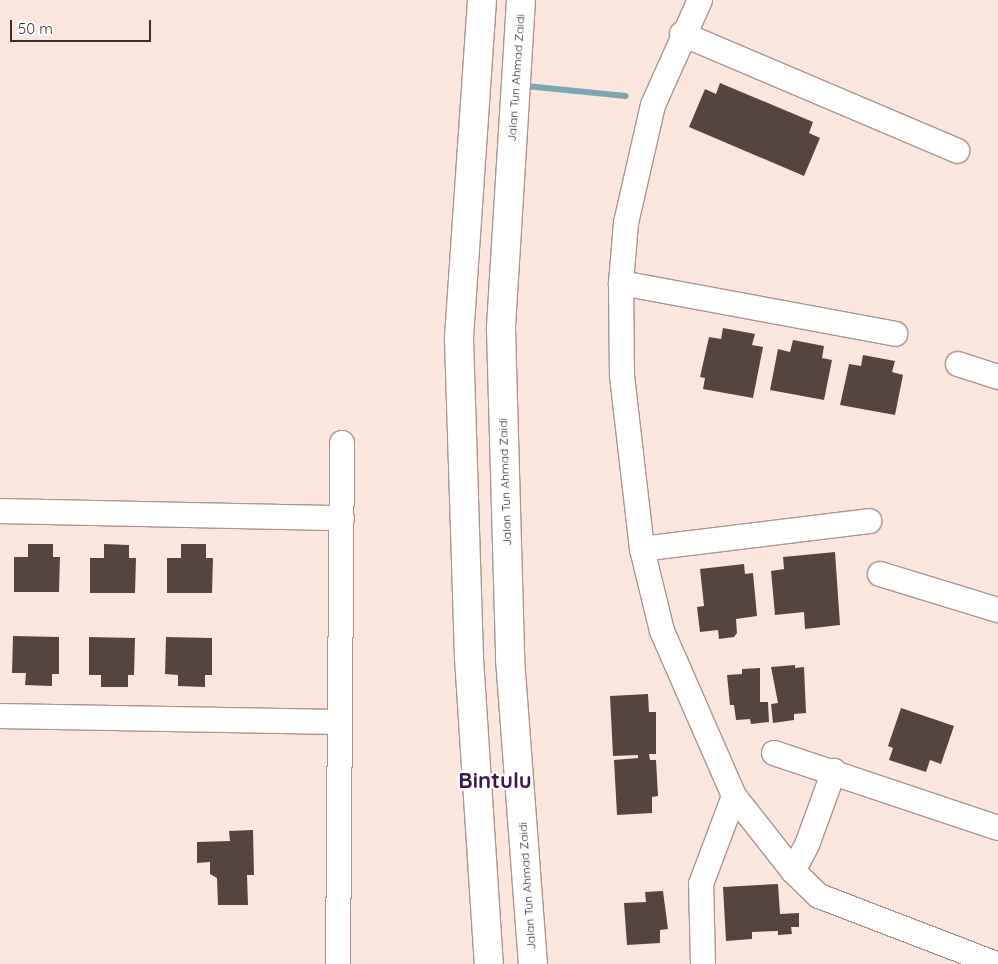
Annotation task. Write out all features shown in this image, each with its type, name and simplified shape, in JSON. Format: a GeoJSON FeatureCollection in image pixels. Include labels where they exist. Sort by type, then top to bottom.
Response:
{"type":"FeatureCollection","features":[{"type":"Feature","properties":{"kind":"main road"},"geometry":{"type":"LineString","coordinates":[[482,0],[460,339],[469,658],[489,964]]}},
{"type":"Feature","properties":{"kind":"main road","name":"Jalan Tun Ahmad Zaidi"},"geometry":{"type":"LineString","coordinates":[[521,0],[500,330],[510,659],[533,964]]}},
{"type":"Feature","properties":{"kind":"street"},"geometry":{"type":"LineString","coordinates":[[700,0],[682,34],[653,105],[626,223],[620,283],[622,376],[642,549],[662,631],[734,796],[793,871],[819,896],[996,964]]}},
{"type":"Feature","properties":{"kind":"street"},"geometry":{"type":"LineString","coordinates":[[682,34],[957,151]]}},
{"type":"Feature","properties":{"kind":"street"},"geometry":{"type":"LineString","coordinates":[[620,283],[896,334]]}},
{"type":"Feature","properties":{"kind":"street"},"geometry":{"type":"LineString","coordinates":[[958,364],[998,377]]}},
{"type":"Feature","properties":{"kind":"street"},"geometry":{"type":"LineString","coordinates":[[338,964],[342,443]]}},
{"type":"Feature","properties":{"kind":"street"},"geometry":{"type":"LineString","coordinates":[[0,511],[342,518]]}},
{"type":"Feature","properties":{"kind":"street"},"geometry":{"type":"LineString","coordinates":[[642,549],[868,521]]}},
{"type":"Feature","properties":{"kind":"street"},"geometry":{"type":"LineString","coordinates":[[880,574],[998,610]]}},
{"type":"Feature","properties":{"kind":"street"},"geometry":{"type":"LineString","coordinates":[[0,716],[340,722]]}},
{"type":"Feature","properties":{"kind":"street"},"geometry":{"type":"LineString","coordinates":[[774,753],[834,771],[998,828]]}},
{"type":"Feature","properties":{"kind":"street"},"geometry":{"type":"LineString","coordinates":[[793,871],[807,845],[834,771]]}},
{"type":"Feature","properties":{"kind":"street"},"geometry":{"type":"LineString","coordinates":[[703,964],[701,884],[734,796]]}},
{"type":"Feature","properties":{"kind":"building"},"geometry":{"type":"Polygon","coordinates":[[[720,83],[813,122],[809,133],[820,138],[804,176],[689,127],[705,89],[716,94],[720,83]]]}},
{"type":"Feature","properties":{"kind":"building"},"geometry":{"type":"Polygon","coordinates":[[[723,328],[755,334],[752,345],[763,347],[753,398],[703,389],[705,378],[700,377],[709,337],[721,339],[723,328]]]}},
{"type":"Feature","properties":{"kind":"building"},"geometry":{"type":"Polygon","coordinates":[[[793,340],[824,346],[822,358],[832,360],[824,400],[770,390],[778,349],[790,352],[793,340]]]}},
{"type":"Feature","properties":{"kind":"building"},"geometry":{"type":"Polygon","coordinates":[[[863,355],[895,361],[892,372],[903,375],[895,415],[840,405],[849,364],[861,366],[863,355]]]}},
{"type":"Feature","properties":{"kind":"building"},"geometry":{"type":"Polygon","coordinates":[[[28,544],[53,544],[53,557],[60,557],[59,592],[14,592],[14,557],[28,557],[28,544]]]}},
{"type":"Feature","properties":{"kind":"building"},"geometry":{"type":"Polygon","coordinates":[[[104,544],[129,545],[129,558],[136,558],[135,593],[90,593],[90,558],[104,558],[104,544]]]}},
{"type":"Feature","properties":{"kind":"building"},"geometry":{"type":"Polygon","coordinates":[[[181,544],[206,544],[206,558],[213,558],[212,593],[167,593],[167,558],[181,558],[181,544]]]}},
{"type":"Feature","properties":{"kind":"building"},"geometry":{"type":"Polygon","coordinates":[[[835,552],[840,625],[805,629],[804,612],[775,615],[771,571],[784,569],[783,557],[835,552]]]}},
{"type":"Feature","properties":{"kind":"building"},"geometry":{"type":"Polygon","coordinates":[[[744,564],[745,574],[753,573],[757,616],[736,619],[737,633],[734,637],[719,639],[718,630],[700,632],[697,607],[704,606],[700,569],[744,564]]]}},
{"type":"Feature","properties":{"kind":"building"},"geometry":{"type":"Polygon","coordinates":[[[13,636],[59,637],[59,674],[52,674],[52,686],[25,685],[26,673],[12,673],[13,636]]]}},
{"type":"Feature","properties":{"kind":"building"},"geometry":{"type":"Polygon","coordinates":[[[89,637],[135,638],[134,675],[128,675],[128,687],[101,687],[101,675],[89,675],[89,637]]]}},
{"type":"Feature","properties":{"kind":"building"},"geometry":{"type":"Polygon","coordinates":[[[166,637],[212,638],[212,675],[205,675],[205,687],[178,686],[178,675],[165,674],[166,637]]]}},
{"type":"Feature","properties":{"kind":"building"},"geometry":{"type":"Polygon","coordinates":[[[795,665],[795,668],[804,667],[806,713],[794,714],[794,720],[773,723],[771,704],[778,703],[771,667],[795,665]]]}},
{"type":"Feature","properties":{"kind":"building"},"geometry":{"type":"Polygon","coordinates":[[[760,668],[760,702],[768,702],[769,722],[751,724],[750,719],[736,720],[734,705],[730,705],[727,675],[742,674],[742,669],[760,668]]]}},
{"type":"Feature","properties":{"kind":"building"},"geometry":{"type":"Polygon","coordinates":[[[648,694],[649,712],[656,712],[656,754],[649,754],[650,760],[656,760],[658,796],[652,797],[652,813],[617,815],[614,760],[638,758],[638,755],[613,756],[610,696],[648,694]]]}},
{"type":"Feature","properties":{"kind":"building"},"geometry":{"type":"Polygon","coordinates":[[[901,708],[954,726],[941,764],[930,760],[926,772],[889,760],[893,748],[888,746],[901,708]]]}},
{"type":"Feature","properties":{"kind":"building"},"geometry":{"type":"Polygon","coordinates":[[[253,830],[254,875],[247,875],[248,905],[218,905],[217,878],[210,874],[210,862],[197,863],[197,842],[230,841],[229,831],[253,830]]]}},
{"type":"Feature","properties":{"kind":"building"},"geometry":{"type":"Polygon","coordinates":[[[778,884],[780,914],[799,913],[799,927],[791,927],[792,934],[778,935],[778,931],[752,932],[752,939],[726,941],[723,887],[778,884]]]}},
{"type":"Feature","properties":{"kind":"building"},"geometry":{"type":"Polygon","coordinates":[[[663,891],[668,929],[660,930],[660,943],[627,945],[624,903],[646,902],[645,892],[663,891]]]}},
{"type":"Feature","properties":{"kind":"waterway"},"geometry":{"type":"LineString","coordinates":[[526,84],[526,86],[626,96]]}},
{"type":"Feature","properties":{"kind":"district","name":"Bintulu"},"geometry":{"type":"Point","coordinates":[495,781]}}]}
